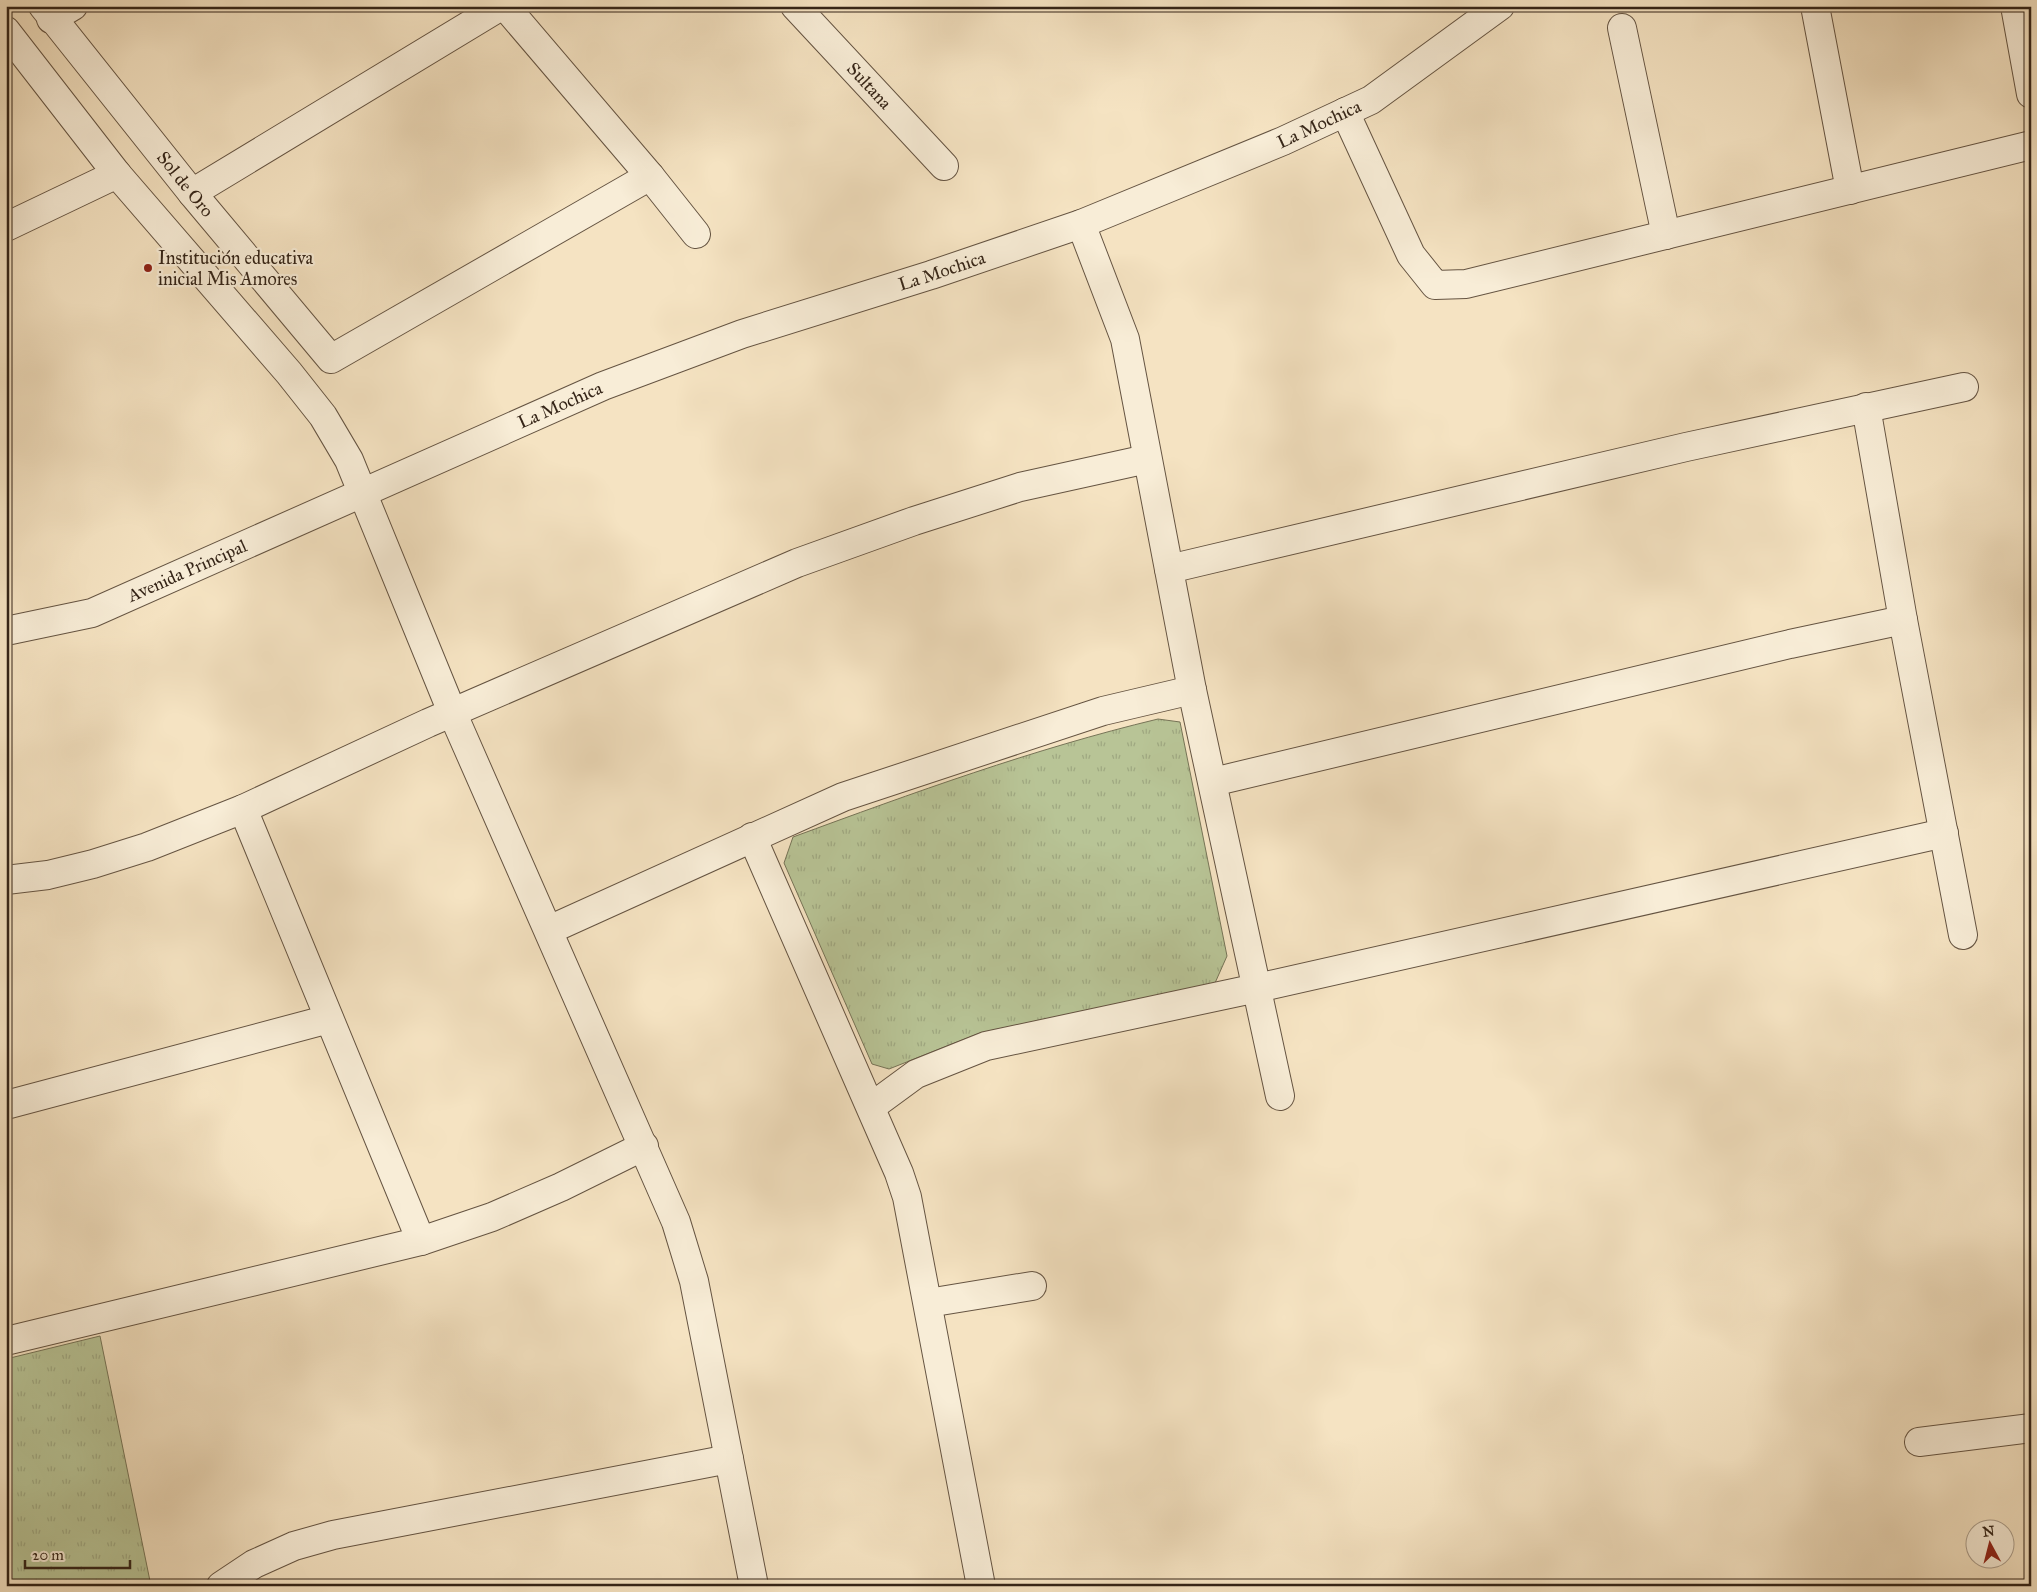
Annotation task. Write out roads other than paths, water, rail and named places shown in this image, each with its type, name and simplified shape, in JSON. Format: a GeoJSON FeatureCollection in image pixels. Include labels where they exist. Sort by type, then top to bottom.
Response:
{"type":"FeatureCollection","features":[{"type":"Feature","properties":{"kind":"street"},"geometry":{"type":"LineString","coordinates":[[192,193],[501,6]]}},
{"type":"Feature","properties":{"kind":"street"},"geometry":{"type":"LineString","coordinates":[[505,6],[650,176],[696,234]]}},
{"type":"Feature","properties":{"kind":"street","name":"Sultana"},"geometry":{"type":"LineString","coordinates":[[795,6],[944,166]]}},
{"type":"Feature","properties":{"kind":"street","name":"La Mochica"},"geometry":{"type":"LineString","coordinates":[[362,493],[603,386],[742,334],[931,275],[1081,224],[1284,141],[1371,100],[1500,6]]}},
{"type":"Feature","properties":{"kind":"street"},"geometry":{"type":"LineString","coordinates":[[1815,6],[1850,190]]}},
{"type":"Feature","properties":{"kind":"street"},"geometry":{"type":"LineString","coordinates":[[2014,6],[2031,94]]}},
{"type":"Feature","properties":{"kind":"street","name":"Sol de Oro"},"geometry":{"type":"LineString","coordinates":[[56,10],[192,193],[331,358],[650,176]]}},
{"type":"Feature","properties":{"kind":"street"},"geometry":{"type":"LineString","coordinates":[[1622,28],[1666,234]]}},
{"type":"Feature","properties":{"kind":"street"},"geometry":{"type":"LineString","coordinates":[[6,31],[118,174],[290,373],[324,416],[349,460],[452,712],[676,1222],[694,1281],[754,1586]]}},
{"type":"Feature","properties":{"kind":"street"},"geometry":{"type":"LineString","coordinates":[[1345,112],[1411,255],[1435,285],[1466,284],[2031,145]]}},
{"type":"Feature","properties":{"kind":"street"},"geometry":{"type":"LineString","coordinates":[[6,227],[118,174]]}},
{"type":"Feature","properties":{"kind":"street"},"geometry":{"type":"LineString","coordinates":[[1081,224],[1125,339],[1192,690],[1280,1096]]}},
{"type":"Feature","properties":{"kind":"street"},"geometry":{"type":"LineString","coordinates":[[1169,569],[1686,447],[1964,387]]}},
{"type":"Feature","properties":{"kind":"street"},"geometry":{"type":"LineString","coordinates":[[1866,407],[1902,620],[1963,935]]}},
{"type":"Feature","properties":{"kind":"street"},"geometry":{"type":"LineString","coordinates":[[6,880],[48,875],[93,864],[147,847],[243,809],[452,712],[797,563],[914,521],[1020,487],[1148,459]]}},
{"type":"Feature","properties":{"kind":"street","name":"Avenida Principal"},"geometry":{"type":"LineString","coordinates":[[6,631],[92,612],[362,493]]}},
{"type":"Feature","properties":{"kind":"street"},"geometry":{"type":"LineString","coordinates":[[1213,782],[1771,648],[1902,620]]}},
{"type":"Feature","properties":{"kind":"street"},"geometry":{"type":"LineString","coordinates":[[548,930],[843,797],[948,760],[1103,711],[1192,690]]}},
{"type":"Feature","properties":{"kind":"street"},"geometry":{"type":"LineString","coordinates":[[243,809],[421,1241]]}},
{"type":"Feature","properties":{"kind":"street"},"geometry":{"type":"LineString","coordinates":[[870,1107],[916,1074],[986,1046],[1257,988],[1944,833]]}},
{"type":"Feature","properties":{"kind":"street"},"geometry":{"type":"LineString","coordinates":[[752,837],[899,1173],[907,1197],[981,1586]]}},
{"type":"Feature","properties":{"kind":"street"},"geometry":{"type":"LineString","coordinates":[[6,1105],[329,1019]]}},
{"type":"Feature","properties":{"kind":"street"},"geometry":{"type":"LineString","coordinates":[[6,1341],[421,1241],[492,1217],[560,1187],[644,1146]]}},
{"type":"Feature","properties":{"kind":"street"},"geometry":{"type":"LineString","coordinates":[[928,1303],[1032,1286]]}},
{"type":"Feature","properties":{"kind":"street"},"geometry":{"type":"LineString","coordinates":[[1919,1442],[2031,1428]]}},
{"type":"Feature","properties":{"kind":"street"},"geometry":{"type":"LineString","coordinates":[[221,1586],[254,1564],[294,1546],[334,1535],[730,1459]]}},
{"type":"Feature","properties":{"kind":"place","name":"Institución educativa inicial Mis Amores"},"geometry":{"type":"Point","coordinates":[148,268]}}]}
